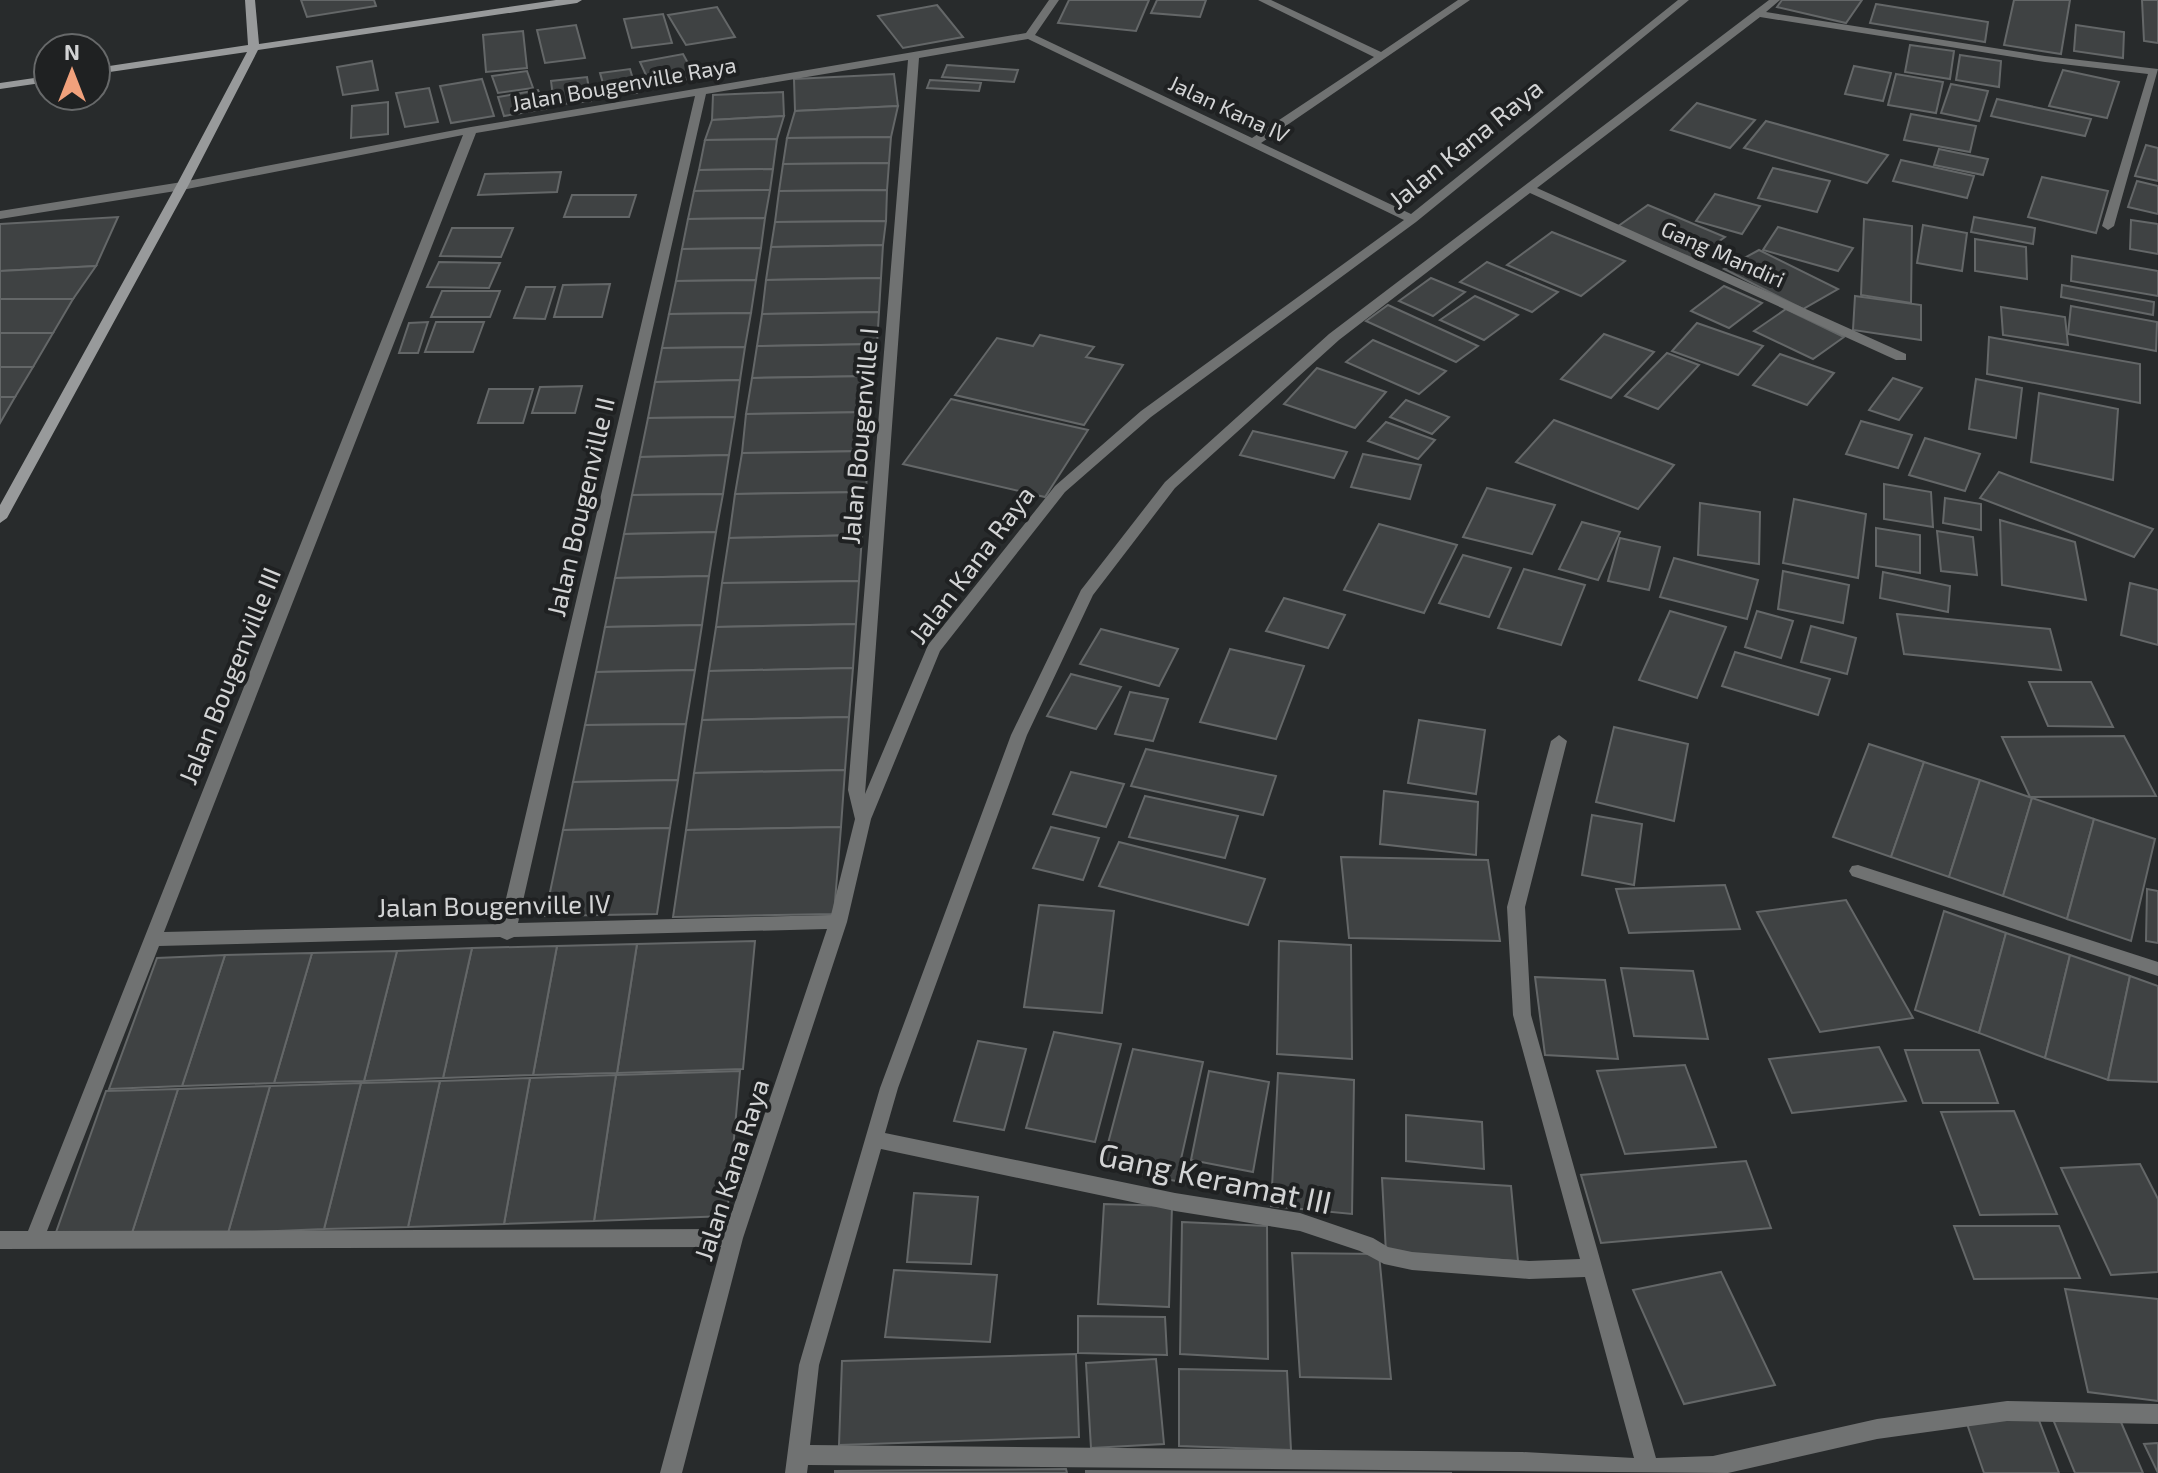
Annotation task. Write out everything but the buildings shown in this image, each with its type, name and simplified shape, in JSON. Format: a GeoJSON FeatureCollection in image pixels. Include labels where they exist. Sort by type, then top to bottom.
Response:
{"type":"FeatureCollection","features":[{"type":"Feature","properties":{"kind":"street"},"geometry":{"type":"LineString","coordinates":[[0,518],[254,48],[250,0]]}},
{"type":"Feature","properties":{"kind":"street"},"geometry":{"type":"LineString","coordinates":[[112,69],[577,0]]}},
{"type":"Feature","properties":{"kind":"street"},"geometry":{"type":"LineString","coordinates":[[1029,36],[1054,0]]}},
{"type":"Feature","properties":{"kind":"street"},"geometry":{"type":"LineString","coordinates":[[1263,0],[1381,56]]}},
{"type":"Feature","properties":{"kind":"street"},"geometry":{"type":"LineString","coordinates":[[1253,143],[1465,0]]}},
{"type":"Feature","properties":{"kind":"street","name":"Jalan Kana Raya"},"geometry":{"type":"LineString","coordinates":[[671,1473],[733,1238],[838,922],[863,819],[933,649],[1060,489],[1146,414],[1412,219],[1684,0]]}},
{"type":"Feature","properties":{"kind":"street"},"geometry":{"type":"LineString","coordinates":[[1775,0],[1761,14],[1334,337],[1170,485],[1086,593],[1019,735],[873,1139],[809,1365],[797,1464],[1522,1462],[1648,1469],[1713,1466],[1877,1429],[2007,1411],[2158,1414]]}},
{"type":"Feature","properties":{"kind":"street"},"geometry":{"type":"LineString","coordinates":[[1761,14],[2156,73],[2108,226]]}},
{"type":"Feature","properties":{"kind":"street","name":"Jalan Bougenville Raya"},"geometry":{"type":"LineString","coordinates":[[0,215],[182,186],[471,130],[1029,36]]}},
{"type":"Feature","properties":{"kind":"street","name":"Jalan Kana IV"},"geometry":{"type":"LineString","coordinates":[[1029,36],[1412,219]]}},
{"type":"Feature","properties":{"kind":"street","name":"Jalan Bougenville I"},"geometry":{"type":"LineString","coordinates":[[863,819],[856,790],[914,56]]}},
{"type":"Feature","properties":{"kind":"street"},"geometry":{"type":"LineString","coordinates":[[0,86],[32,81]]}},
{"type":"Feature","properties":{"kind":"street","name":"Jalan Bougenville II"},"geometry":{"type":"LineString","coordinates":[[507,933],[701,92]]}},
{"type":"Feature","properties":{"kind":"street","name":"Jalan Bougenville III"},"geometry":{"type":"LineString","coordinates":[[34,1240],[471,130]]}},
{"type":"Feature","properties":{"kind":"street","name":"Gang Mandiri"},"geometry":{"type":"LineString","coordinates":[[1528,188],[1901,357]]}},
{"type":"Feature","properties":{"kind":"street"},"geometry":{"type":"LineString","coordinates":[[1559,741],[1516,907],[1521,1000],[1547,1114],[1648,1469]]}},
{"type":"Feature","properties":{"kind":"street"},"geometry":{"type":"LineString","coordinates":[[1858,871],[2158,969]]}},
{"type":"Feature","properties":{"kind":"street","name":"Jalan Bougenville IV"},"geometry":{"type":"LineString","coordinates":[[152,939],[507,933],[838,922]]}},
{"type":"Feature","properties":{"kind":"street","name":"Gang Keramat III"},"geometry":{"type":"LineString","coordinates":[[873,1139],[1175,1202],[1300,1222],[1366,1244],[1384,1255],[1412,1261],[1529,1270],[1591,1268]]}},
{"type":"Feature","properties":{"kind":"street"},"geometry":{"type":"LineString","coordinates":[[0,1240],[733,1238]]}}]}
